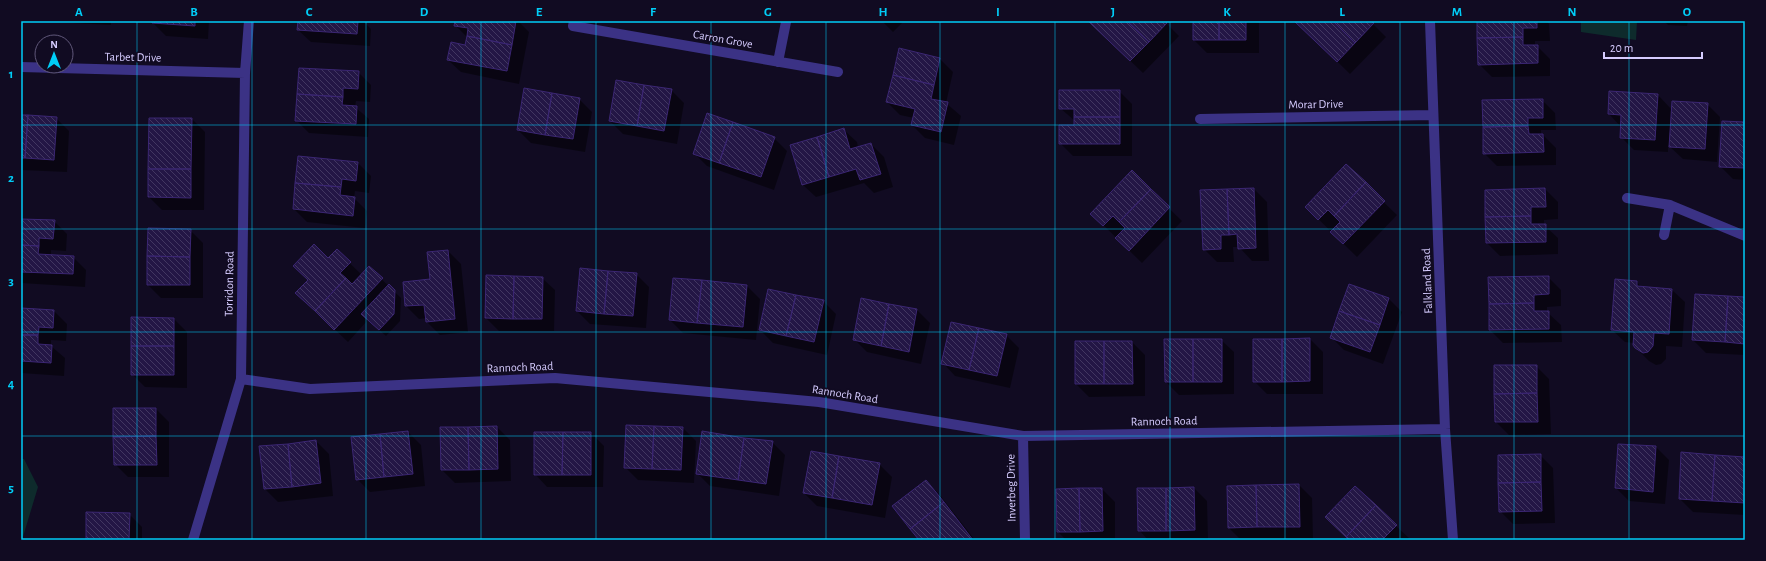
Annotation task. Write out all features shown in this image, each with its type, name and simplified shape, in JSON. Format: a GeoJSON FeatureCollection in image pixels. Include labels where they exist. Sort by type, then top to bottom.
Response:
{"type":"FeatureCollection","features":[{"type":"Feature","properties":{"kind":"street","name":"Torridon Road"},"geometry":{"type":"LineString","coordinates":[[193,540],[241,379],[245,73],[250,21]]}},
{"type":"Feature","properties":{"kind":"street","name":"Carron Grove"},"geometry":{"type":"LineString","coordinates":[[574,21],[573,26],[838,72]]}},
{"type":"Feature","properties":{"kind":"street","name":"Falkland Road"},"geometry":{"type":"LineString","coordinates":[[1430,21],[1445,429],[1453,540]]}},
{"type":"Feature","properties":{"kind":"street"},"geometry":{"type":"LineString","coordinates":[[778,62],[786,22]]}},
{"type":"Feature","properties":{"kind":"street","name":"Tarbet Drive"},"geometry":{"type":"LineString","coordinates":[[21,68],[245,73]]}},
{"type":"Feature","properties":{"kind":"street","name":"Morar Drive"},"geometry":{"type":"LineString","coordinates":[[1200,119],[1433,115]]}},
{"type":"Feature","properties":{"kind":"street"},"geometry":{"type":"LineString","coordinates":[[1627,198],[1670,205],[1745,236]]}},
{"type":"Feature","properties":{"kind":"street"},"geometry":{"type":"LineString","coordinates":[[1664,235],[1670,205]]}},
{"type":"Feature","properties":{"kind":"street","name":"Rannoch Road"},"geometry":{"type":"LineString","coordinates":[[241,379],[310,389],[555,378],[819,402],[1023,436],[1445,429]]}},
{"type":"Feature","properties":{"kind":"street","name":"Inverbeg Drive"},"geometry":{"type":"LineString","coordinates":[[1023,436],[1025,540]]}},
{"type":"Feature","properties":{"kind":"green space"},"geometry":{"type":"Polygon","coordinates":[[[1581,21],[1637,21],[1636,40],[1581,32],[1581,21]]]}},
{"type":"Feature","properties":{"kind":"green space"},"geometry":{"type":"Polygon","coordinates":[[[21,459],[24,459],[38,487],[22,540],[21,540],[21,459]]]}},
{"type":"Feature","properties":{"kind":"building"},"geometry":{"type":"Polygon","coordinates":[[[152,21],[195,21],[195,26],[152,23],[152,21]]]}},
{"type":"Feature","properties":{"kind":"building"},"geometry":{"type":"Polygon","coordinates":[[[298,21],[358,21],[357,34],[297,30],[298,21]]]}},
{"type":"Feature","properties":{"kind":"building"},"geometry":{"type":"Polygon","coordinates":[[[455,21],[516,21],[512,45],[467,36],[468,28],[454,26],[455,21]]]}},
{"type":"Feature","properties":{"kind":"building"},"geometry":{"type":"Polygon","coordinates":[[[1088,21],[1127,21],[1149,42],[1130,61],[1088,21]]]}},
{"type":"Feature","properties":{"kind":"building"},"geometry":{"type":"Polygon","coordinates":[[[1127,21],[1165,21],[1167,23],[1149,42],[1127,21]]]}},
{"type":"Feature","properties":{"kind":"building"},"geometry":{"type":"Polygon","coordinates":[[[1193,21],[1219,21],[1219,40],[1193,40],[1193,21]]]}},
{"type":"Feature","properties":{"kind":"building"},"geometry":{"type":"Polygon","coordinates":[[[1219,21],[1246,21],[1246,40],[1219,40],[1219,21]]]}},
{"type":"Feature","properties":{"kind":"building"},"geometry":{"type":"Polygon","coordinates":[[[1294,21],[1333,21],[1355,43],[1337,62],[1294,21]]]}},
{"type":"Feature","properties":{"kind":"building"},"geometry":{"type":"Polygon","coordinates":[[[1333,21],[1372,21],[1374,23],[1355,43],[1333,21]]]}},
{"type":"Feature","properties":{"kind":"building"},"geometry":{"type":"Polygon","coordinates":[[[1477,21],[1537,21],[1537,28],[1523,28],[1523,37],[1477,38],[1477,21]]]}},
{"type":"Feature","properties":{"kind":"building"},"geometry":{"type":"Polygon","coordinates":[[[467,36],[512,45],[507,71],[447,60],[451,42],[465,45],[467,36]]]}},
{"type":"Feature","properties":{"kind":"building"},"geometry":{"type":"Polygon","coordinates":[[[1523,37],[1523,45],[1538,45],[1538,63],[1478,65],[1477,38],[1523,37]]]}},
{"type":"Feature","properties":{"kind":"building"},"geometry":{"type":"Polygon","coordinates":[[[899,48],[940,58],[934,85],[893,75],[899,48]]]}},
{"type":"Feature","properties":{"kind":"building"},"geometry":{"type":"Polygon","coordinates":[[[299,68],[359,71],[358,89],[343,88],[343,97],[297,94],[299,68]]]}},
{"type":"Feature","properties":{"kind":"building"},"geometry":{"type":"Polygon","coordinates":[[[893,75],[934,85],[931,99],[948,102],[941,132],[911,125],[915,109],[886,102],[893,75]]]}},
{"type":"Feature","properties":{"kind":"building"},"geometry":{"type":"Polygon","coordinates":[[[616,80],[644,85],[637,126],[609,121],[616,80]]]}},
{"type":"Feature","properties":{"kind":"building"},"geometry":{"type":"Polygon","coordinates":[[[644,85],[672,89],[664,131],[637,126],[644,85]]]}},
{"type":"Feature","properties":{"kind":"building"},"geometry":{"type":"Polygon","coordinates":[[[524,88],[552,93],[545,135],[517,130],[524,88]]]}},
{"type":"Feature","properties":{"kind":"building"},"geometry":{"type":"Polygon","coordinates":[[[1059,90],[1120,90],[1120,117],[1074,117],[1074,109],[1059,109],[1059,90]]]}},
{"type":"Feature","properties":{"kind":"building"},"geometry":{"type":"Polygon","coordinates":[[[1609,91],[1658,94],[1655,140],[1620,138],[1621,115],[1608,114],[1609,91]]]}},
{"type":"Feature","properties":{"kind":"building"},"geometry":{"type":"Polygon","coordinates":[[[552,93],[580,98],[573,139],[545,135],[552,93]]]}},
{"type":"Feature","properties":{"kind":"building"},"geometry":{"type":"Polygon","coordinates":[[[297,94],[343,97],[342,105],[357,106],[356,124],[295,121],[297,94]]]}},
{"type":"Feature","properties":{"kind":"building"},"geometry":{"type":"Polygon","coordinates":[[[1543,99],[1543,118],[1528,118],[1528,126],[1483,127],[1482,100],[1543,99]]]}},
{"type":"Feature","properties":{"kind":"building"},"geometry":{"type":"Polygon","coordinates":[[[1672,101],[1708,103],[1705,149],[1669,147],[1672,101]]]}},
{"type":"Feature","properties":{"kind":"building"},"geometry":{"type":"Polygon","coordinates":[[[707,113],[733,122],[719,163],[693,154],[707,113]]]}},
{"type":"Feature","properties":{"kind":"building"},"geometry":{"type":"Polygon","coordinates":[[[21,115],[28,115],[25,158],[21,158],[21,115]]]}},
{"type":"Feature","properties":{"kind":"building"},"geometry":{"type":"Polygon","coordinates":[[[28,115],[57,117],[54,160],[25,158],[28,115]]]}},
{"type":"Feature","properties":{"kind":"building"},"geometry":{"type":"Polygon","coordinates":[[[1074,117],[1120,117],[1120,144],[1059,144],[1059,125],[1074,125],[1074,117]]]}},
{"type":"Feature","properties":{"kind":"building"},"geometry":{"type":"Polygon","coordinates":[[[149,118],[192,118],[191,169],[148,169],[149,118]]]}},
{"type":"Feature","properties":{"kind":"building"},"geometry":{"type":"Polygon","coordinates":[[[1722,121],[1745,122],[1745,168],[1719,167],[1722,121]]]}},
{"type":"Feature","properties":{"kind":"building"},"geometry":{"type":"Polygon","coordinates":[[[733,122],[775,137],[761,177],[719,163],[733,122]]]}},
{"type":"Feature","properties":{"kind":"building"},"geometry":{"type":"Polygon","coordinates":[[[1528,126],[1529,134],[1543,134],[1544,152],[1483,154],[1483,127],[1528,126]]]}},
{"type":"Feature","properties":{"kind":"building"},"geometry":{"type":"Polygon","coordinates":[[[844,128],[850,149],[871,143],[881,174],[860,180],[856,169],[829,177],[817,137],[844,128]]]}},
{"type":"Feature","properties":{"kind":"building"},"geometry":{"type":"Polygon","coordinates":[[[817,137],[829,177],[802,185],[790,145],[817,137]]]}},
{"type":"Feature","properties":{"kind":"building"},"geometry":{"type":"Polygon","coordinates":[[[298,156],[358,162],[356,181],[342,179],[341,187],[295,183],[298,156]]]}},
{"type":"Feature","properties":{"kind":"building"},"geometry":{"type":"Polygon","coordinates":[[[1346,164],[1366,182],[1334,216],[1328,210],[1318,220],[1305,207],[1346,164]]]}},
{"type":"Feature","properties":{"kind":"building"},"geometry":{"type":"Polygon","coordinates":[[[148,169],[191,169],[191,198],[148,197],[148,169]]]}},
{"type":"Feature","properties":{"kind":"building"},"geometry":{"type":"Polygon","coordinates":[[[1132,170],[1151,189],[1119,222],[1113,216],[1103,226],[1090,214],[1132,170]]]}},
{"type":"Feature","properties":{"kind":"building"},"geometry":{"type":"Polygon","coordinates":[[[1366,182],[1385,201],[1343,244],[1330,232],[1340,222],[1334,216],[1366,182]]]}},
{"type":"Feature","properties":{"kind":"building"},"geometry":{"type":"Polygon","coordinates":[[[295,183],[341,187],[340,195],[355,197],[353,216],[293,209],[295,183]]]}},
{"type":"Feature","properties":{"kind":"building"},"geometry":{"type":"Polygon","coordinates":[[[1254,188],[1256,248],[1238,249],[1237,234],[1229,235],[1227,189],[1254,188]]]}},
{"type":"Feature","properties":{"kind":"building"},"geometry":{"type":"Polygon","coordinates":[[[1545,188],[1546,207],[1531,207],[1531,216],[1485,217],[1485,190],[1545,188]]]}},
{"type":"Feature","properties":{"kind":"building"},"geometry":{"type":"Polygon","coordinates":[[[1151,189],[1170,207],[1129,251],[1115,238],[1125,228],[1119,222],[1151,189]]]}},
{"type":"Feature","properties":{"kind":"building"},"geometry":{"type":"Polygon","coordinates":[[[1227,189],[1229,235],[1221,235],[1221,249],[1203,250],[1200,190],[1227,189]]]}},
{"type":"Feature","properties":{"kind":"building"},"geometry":{"type":"Polygon","coordinates":[[[1531,216],[1531,224],[1546,224],[1546,242],[1486,243],[1485,217],[1531,216]]]}},
{"type":"Feature","properties":{"kind":"building"},"geometry":{"type":"Polygon","coordinates":[[[21,219],[55,220],[53,239],[39,238],[39,246],[21,245],[21,219]]]}},
{"type":"Feature","properties":{"kind":"building"},"geometry":{"type":"Polygon","coordinates":[[[148,228],[191,229],[190,257],[147,256],[148,228]]]}},
{"type":"Feature","properties":{"kind":"building"},"geometry":{"type":"Polygon","coordinates":[[[314,244],[328,258],[337,249],[351,262],[340,273],[346,278],[315,311],[295,293],[308,280],[293,266],[314,244]]]}},
{"type":"Feature","properties":{"kind":"building"},"geometry":{"type":"Polygon","coordinates":[[[21,245],[39,246],[38,254],[74,256],[73,274],[21,272],[21,245]]]}},
{"type":"Feature","properties":{"kind":"building"},"geometry":{"type":"Polygon","coordinates":[[[448,250],[455,319],[426,322],[424,305],[405,306],[403,282],[430,279],[427,252],[448,250]]]}},
{"type":"Feature","properties":{"kind":"building"},"geometry":{"type":"Polygon","coordinates":[[[147,256],[190,257],[190,285],[147,285],[147,256]]]}},
{"type":"Feature","properties":{"kind":"building"},"geometry":{"type":"Polygon","coordinates":[[[369,266],[383,278],[334,330],[315,311],[346,278],[352,284],[369,266]]]}},
{"type":"Feature","properties":{"kind":"building"},"geometry":{"type":"Polygon","coordinates":[[[580,268],[608,271],[604,314],[576,311],[580,268]]]}},
{"type":"Feature","properties":{"kind":"building"},"geometry":{"type":"Polygon","coordinates":[[[608,271],[637,273],[633,316],[604,314],[608,271]]]}},
{"type":"Feature","properties":{"kind":"building"},"geometry":{"type":"Polygon","coordinates":[[[486,275],[514,276],[513,319],[485,318],[486,275]]]}},
{"type":"Feature","properties":{"kind":"building"},"geometry":{"type":"Polygon","coordinates":[[[514,276],[543,277],[542,319],[513,319],[514,276]]]}},
{"type":"Feature","properties":{"kind":"building"},"geometry":{"type":"Polygon","coordinates":[[[1549,276],[1549,294],[1534,295],[1534,303],[1489,304],[1488,277],[1549,276]]]}},
{"type":"Feature","properties":{"kind":"building"},"geometry":{"type":"Polygon","coordinates":[[[673,278],[702,280],[697,323],[669,320],[673,278]]]}},
{"type":"Feature","properties":{"kind":"building"},"geometry":{"type":"Polygon","coordinates":[[[1615,279],[1637,281],[1637,286],[1672,289],[1669,334],[1654,333],[1653,346],[1648,352],[1643,353],[1635,348],[1633,345],[1634,332],[1611,330],[1615,279]]]}},
{"type":"Feature","properties":{"kind":"building"},"geometry":{"type":"Polygon","coordinates":[[[702,280],[747,285],[743,327],[697,323],[702,280]]]}},
{"type":"Feature","properties":{"kind":"building"},"geometry":{"type":"Polygon","coordinates":[[[389,284],[395,290],[394,314],[379,330],[361,314],[389,284]]]}},
{"type":"Feature","properties":{"kind":"building"},"geometry":{"type":"Polygon","coordinates":[[[1349,284],[1389,298],[1380,325],[1339,311],[1349,284]]]}},
{"type":"Feature","properties":{"kind":"building"},"geometry":{"type":"Polygon","coordinates":[[[768,289],[796,295],[786,336],[759,330],[768,289]]]}},
{"type":"Feature","properties":{"kind":"building"},"geometry":{"type":"Polygon","coordinates":[[[1695,294],[1728,296],[1725,342],[1692,340],[1695,294]]]}},
{"type":"Feature","properties":{"kind":"building"},"geometry":{"type":"Polygon","coordinates":[[[796,295],[824,300],[814,342],[786,336],[796,295]]]}},
{"type":"Feature","properties":{"kind":"building"},"geometry":{"type":"Polygon","coordinates":[[[1728,296],[1745,297],[1745,344],[1725,342],[1728,296]]]}},
{"type":"Feature","properties":{"kind":"building"},"geometry":{"type":"Polygon","coordinates":[[[861,298],[889,304],[881,346],[853,340],[861,298]]]}},
{"type":"Feature","properties":{"kind":"building"},"geometry":{"type":"Polygon","coordinates":[[[1534,303],[1534,311],[1549,311],[1549,329],[1489,330],[1489,304],[1534,303]]]}},
{"type":"Feature","properties":{"kind":"building"},"geometry":{"type":"Polygon","coordinates":[[[889,304],[917,309],[909,352],[881,346],[889,304]]]}},
{"type":"Feature","properties":{"kind":"building"},"geometry":{"type":"Polygon","coordinates":[[[21,308],[54,310],[53,328],[39,327],[38,335],[21,335],[21,308]]]}},
{"type":"Feature","properties":{"kind":"building"},"geometry":{"type":"Polygon","coordinates":[[[1339,311],[1380,325],[1370,352],[1330,338],[1339,311]]]}},
{"type":"Feature","properties":{"kind":"building"},"geometry":{"type":"Polygon","coordinates":[[[131,317],[174,318],[174,346],[131,346],[131,317]]]}},
{"type":"Feature","properties":{"kind":"building"},"geometry":{"type":"Polygon","coordinates":[[[951,322],[979,328],[969,370],[941,364],[951,322]]]}},
{"type":"Feature","properties":{"kind":"building"},"geometry":{"type":"Polygon","coordinates":[[[979,328],[1007,334],[997,376],[969,370],[979,328]]]}},
{"type":"Feature","properties":{"kind":"building"},"geometry":{"type":"Polygon","coordinates":[[[21,335],[38,335],[38,344],[52,345],[51,363],[21,361],[21,335]]]}},
{"type":"Feature","properties":{"kind":"building"},"geometry":{"type":"Polygon","coordinates":[[[1310,338],[1310,381],[1282,382],[1282,339],[1310,338]]]}},
{"type":"Feature","properties":{"kind":"building"},"geometry":{"type":"Polygon","coordinates":[[[1164,339],[1193,339],[1193,382],[1165,382],[1164,339]]]}},
{"type":"Feature","properties":{"kind":"building"},"geometry":{"type":"Polygon","coordinates":[[[1193,339],[1222,339],[1222,382],[1193,382],[1193,339]]]}},
{"type":"Feature","properties":{"kind":"building"},"geometry":{"type":"Polygon","coordinates":[[[1253,339],[1282,339],[1282,382],[1253,382],[1253,339]]]}},
{"type":"Feature","properties":{"kind":"building"},"geometry":{"type":"Polygon","coordinates":[[[1075,341],[1104,341],[1104,384],[1075,384],[1075,341]]]}},
{"type":"Feature","properties":{"kind":"building"},"geometry":{"type":"Polygon","coordinates":[[[1104,341],[1132,341],[1133,384],[1104,384],[1104,341]]]}},
{"type":"Feature","properties":{"kind":"building"},"geometry":{"type":"Polygon","coordinates":[[[131,346],[174,346],[174,375],[131,375],[131,346]]]}},
{"type":"Feature","properties":{"kind":"building"},"geometry":{"type":"Polygon","coordinates":[[[1494,365],[1537,365],[1537,393],[1494,394],[1494,365]]]}},
{"type":"Feature","properties":{"kind":"building"},"geometry":{"type":"Polygon","coordinates":[[[1537,393],[1538,422],[1495,422],[1494,394],[1537,393]]]}},
{"type":"Feature","properties":{"kind":"building"},"geometry":{"type":"Polygon","coordinates":[[[113,408],[156,408],[156,436],[113,437],[113,408]]]}},
{"type":"Feature","properties":{"kind":"building"},"geometry":{"type":"Polygon","coordinates":[[[626,425],[654,426],[652,469],[624,468],[626,425]]]}},
{"type":"Feature","properties":{"kind":"building"},"geometry":{"type":"Polygon","coordinates":[[[497,426],[498,469],[469,470],[468,427],[497,426]]]}},
{"type":"Feature","properties":{"kind":"building"},"geometry":{"type":"Polygon","coordinates":[[[654,426],[683,427],[681,470],[652,469],[654,426]]]}},
{"type":"Feature","properties":{"kind":"building"},"geometry":{"type":"Polygon","coordinates":[[[440,427],[468,427],[469,470],[441,470],[440,427]]]}},
{"type":"Feature","properties":{"kind":"building"},"geometry":{"type":"Polygon","coordinates":[[[408,431],[413,474],[384,477],[380,434],[408,431]]]}},
{"type":"Feature","properties":{"kind":"building"},"geometry":{"type":"Polygon","coordinates":[[[702,431],[744,438],[738,480],[696,474],[702,431]]]}},
{"type":"Feature","properties":{"kind":"building"},"geometry":{"type":"Polygon","coordinates":[[[534,432],[563,432],[562,475],[534,475],[534,432]]]}},
{"type":"Feature","properties":{"kind":"building"},"geometry":{"type":"Polygon","coordinates":[[[563,432],[591,432],[591,475],[562,475],[563,432]]]}},
{"type":"Feature","properties":{"kind":"building"},"geometry":{"type":"Polygon","coordinates":[[[380,434],[384,477],[356,480],[351,437],[380,434]]]}},
{"type":"Feature","properties":{"kind":"building"},"geometry":{"type":"Polygon","coordinates":[[[156,436],[157,465],[114,465],[113,437],[156,436]]]}},
{"type":"Feature","properties":{"kind":"building"},"geometry":{"type":"Polygon","coordinates":[[[744,438],[773,441],[766,484],[738,480],[744,438]]]}},
{"type":"Feature","properties":{"kind":"building"},"geometry":{"type":"Polygon","coordinates":[[[316,440],[321,483],[292,487],[288,444],[316,440]]]}},
{"type":"Feature","properties":{"kind":"building"},"geometry":{"type":"Polygon","coordinates":[[[288,444],[292,487],[264,489],[259,446],[288,444]]]}},
{"type":"Feature","properties":{"kind":"building"},"geometry":{"type":"Polygon","coordinates":[[[1618,444],[1656,446],[1653,492],[1615,488],[1618,444]]]}},
{"type":"Feature","properties":{"kind":"building"},"geometry":{"type":"Polygon","coordinates":[[[811,451],[839,456],[832,498],[803,493],[811,451]]]}},
{"type":"Feature","properties":{"kind":"building"},"geometry":{"type":"Polygon","coordinates":[[[1681,452],[1715,455],[1712,501],[1679,499],[1681,452]]]}},
{"type":"Feature","properties":{"kind":"building"},"geometry":{"type":"Polygon","coordinates":[[[1541,454],[1541,482],[1498,483],[1498,455],[1541,454]]]}},
{"type":"Feature","properties":{"kind":"building"},"geometry":{"type":"Polygon","coordinates":[[[1715,455],[1745,457],[1745,503],[1712,501],[1715,455]]]}},
{"type":"Feature","properties":{"kind":"building"},"geometry":{"type":"Polygon","coordinates":[[[839,456],[880,463],[872,505],[832,498],[839,456]]]}},
{"type":"Feature","properties":{"kind":"building"},"geometry":{"type":"Polygon","coordinates":[[[926,480],[944,502],[910,529],[892,506],[926,480]]]}},
{"type":"Feature","properties":{"kind":"building"},"geometry":{"type":"Polygon","coordinates":[[[1541,482],[1542,511],[1499,512],[1498,483],[1541,482]]]}},
{"type":"Feature","properties":{"kind":"building"},"geometry":{"type":"Polygon","coordinates":[[[1299,484],[1300,527],[1257,527],[1256,485],[1299,484]]]}},
{"type":"Feature","properties":{"kind":"building"},"geometry":{"type":"Polygon","coordinates":[[[1256,485],[1257,527],[1228,528],[1227,486],[1256,485]]]}},
{"type":"Feature","properties":{"kind":"building"},"geometry":{"type":"Polygon","coordinates":[[[1355,486],[1376,505],[1346,537],[1325,517],[1355,486]]]}},
{"type":"Feature","properties":{"kind":"building"},"geometry":{"type":"Polygon","coordinates":[[[1194,487],[1195,530],[1166,531],[1166,488],[1194,487]]]}},
{"type":"Feature","properties":{"kind":"building"},"geometry":{"type":"Polygon","coordinates":[[[1079,488],[1080,532],[1057,532],[1056,489],[1079,488]]]}},
{"type":"Feature","properties":{"kind":"building"},"geometry":{"type":"Polygon","coordinates":[[[1079,488],[1102,488],[1103,531],[1080,532],[1079,488]]]}},
{"type":"Feature","properties":{"kind":"building"},"geometry":{"type":"Polygon","coordinates":[[[1137,488],[1166,488],[1166,531],[1138,531],[1137,488]]]}},
{"type":"Feature","properties":{"kind":"building"},"geometry":{"type":"Polygon","coordinates":[[[944,502],[973,540],[919,540],[910,529],[944,502]]]}},
{"type":"Feature","properties":{"kind":"building"},"geometry":{"type":"Polygon","coordinates":[[[1376,505],[1397,525],[1382,540],[1349,540],[1346,537],[1376,505]]]}},
{"type":"Feature","properties":{"kind":"building"},"geometry":{"type":"Polygon","coordinates":[[[86,512],[130,513],[129,540],[86,540],[86,512]]]}}]}
